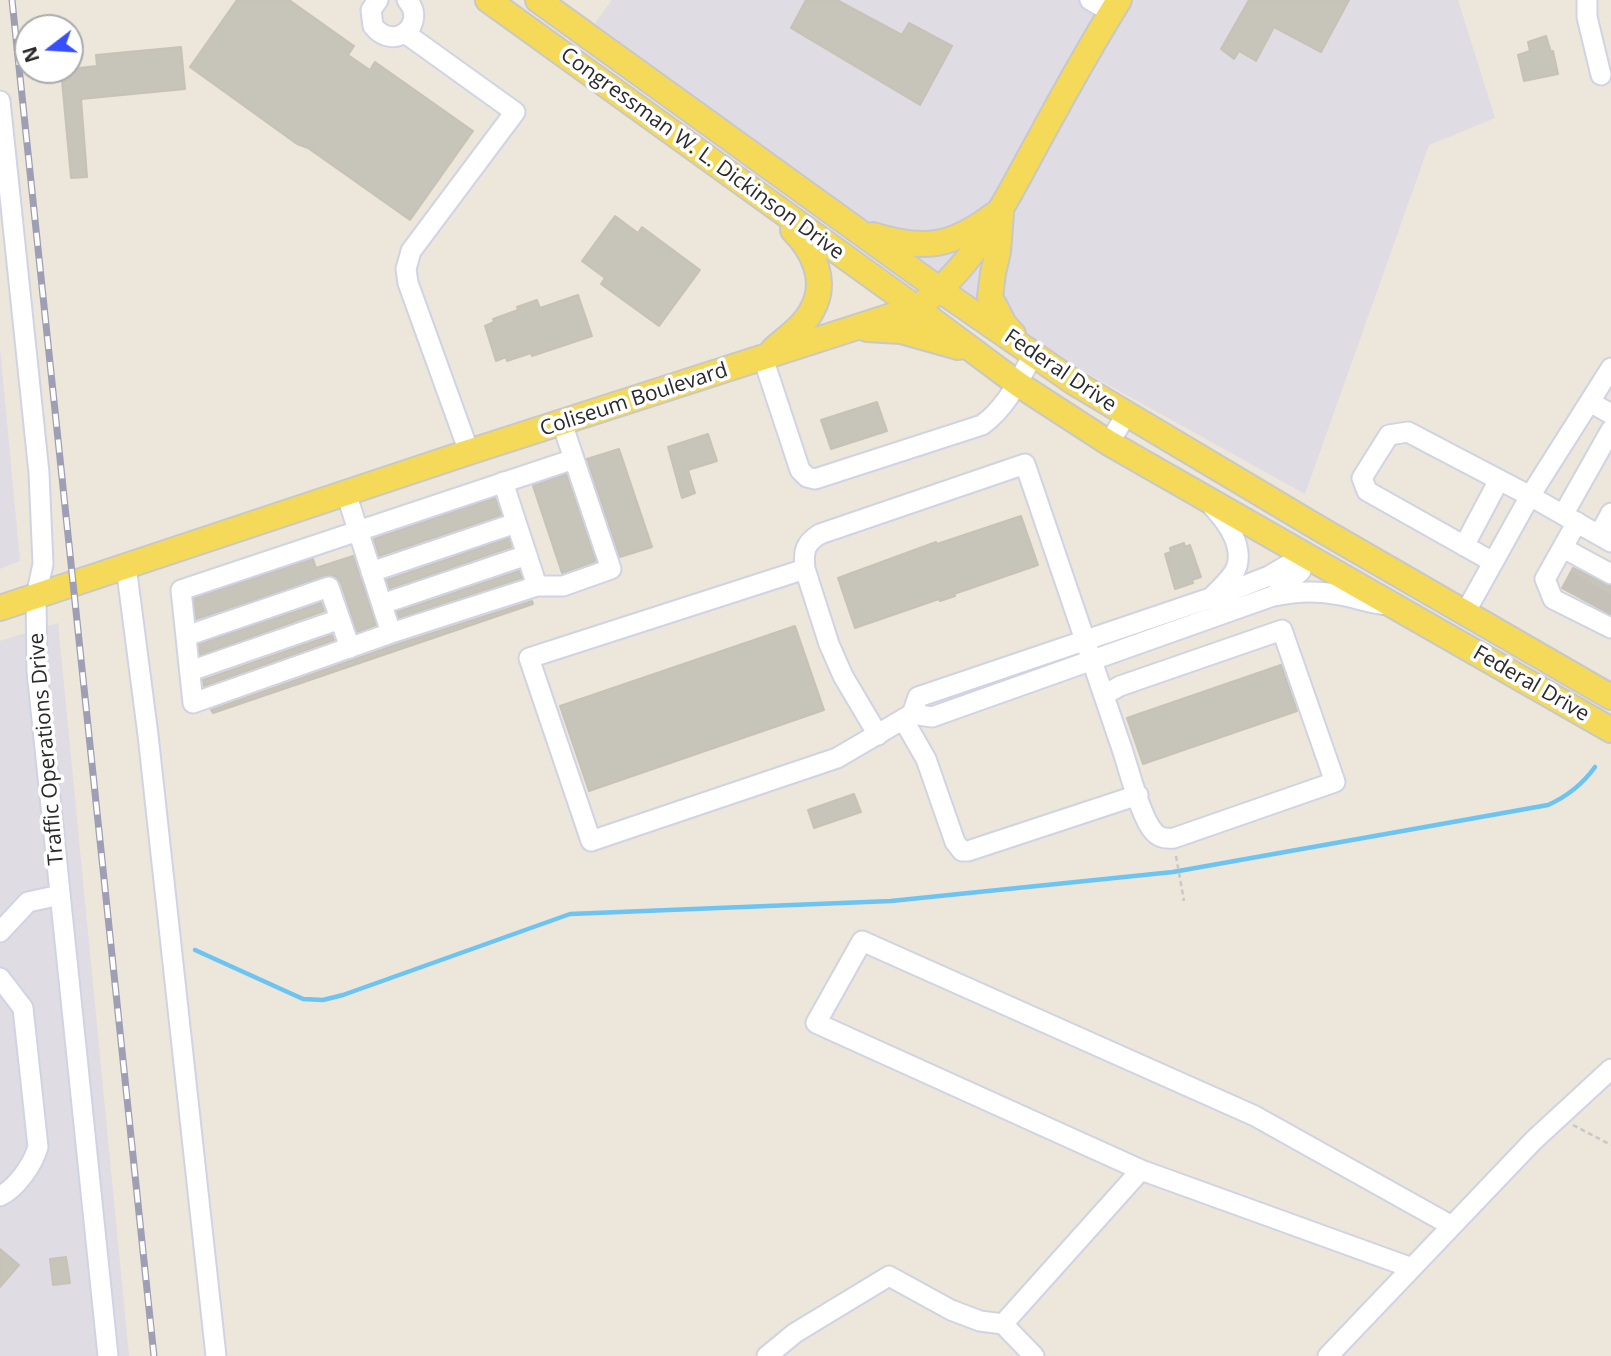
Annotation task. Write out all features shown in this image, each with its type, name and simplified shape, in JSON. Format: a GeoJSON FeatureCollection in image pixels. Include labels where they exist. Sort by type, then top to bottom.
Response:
{"type":"FeatureCollection","features":[{"type":"Feature","properties":{"kind":"main road","name":"Federal Drive"},"geometry":{"type":"LineString","coordinates":[[538,0],[1029,352],[1126,415],[1611,697]]}},
{"type":"Feature","properties":{"kind":"main road","name":"Congressman W. L. Dickinson Drive"},"geometry":{"type":"LineString","coordinates":[[491,1],[916,308]]}},
{"type":"Feature","properties":{"kind":"main road","name":"Coliseum Boulevard"},"geometry":{"type":"LineString","coordinates":[[0,608],[469,452],[916,308],[940,290],[979,246],[1079,64],[1107,4]]}},
{"type":"Feature","properties":{"kind":"main road"},"geometry":{"type":"LineString","coordinates":[[758,195],[807,244],[818,268],[818,293],[812,312],[763,358]]}},
{"type":"Feature","properties":{"kind":"main road"},"geometry":{"type":"LineString","coordinates":[[857,231],[906,244],[938,244],[974,230],[1001,209]]}},
{"type":"Feature","properties":{"kind":"main road"},"geometry":{"type":"LineString","coordinates":[[1001,209],[998,252],[990,297],[1004,324],[1029,352]]}},
{"type":"Feature","properties":{"kind":"main road","name":"Federal Drive"},"geometry":{"type":"LineString","coordinates":[[916,308],[1018,384],[1110,443],[1611,730]]}},
{"type":"Feature","properties":{"kind":"main road"},"geometry":{"type":"LineString","coordinates":[[853,328],[901,331],[972,351]]}},
{"type":"Feature","properties":{"kind":"main road"},"geometry":{"type":"LineString","coordinates":[[1303,555],[1320,529]]}},
{"type":"Feature","properties":{"kind":"street"},"geometry":{"type":"LineString","coordinates":[[378,0],[371,10],[373,26],[385,37],[393,38],[405,33],[413,23],[414,13],[407,0]]}},
{"type":"Feature","properties":{"kind":"street"},"geometry":{"type":"LineString","coordinates":[[1587,0],[1587,17],[1601,75]]}},
{"type":"Feature","properties":{"kind":"street"},"geometry":{"type":"LineString","coordinates":[[405,33],[515,112],[411,251],[407,262],[408,283],[469,452]]}},
{"type":"Feature","properties":{"kind":"street","name":"Traffic Operations Drive"},"geometry":{"type":"LineString","coordinates":[[0,101],[39,473],[43,564],[36,597],[37,671],[108,1356]]}},
{"type":"Feature","properties":{"kind":"street"},"geometry":{"type":"LineString","coordinates":[[763,358],[800,470],[807,477],[815,479],[982,425],[994,416],[1018,384],[1029,352]]}},
{"type":"Feature","properties":{"kind":"street"},"geometry":{"type":"LineString","coordinates":[[1465,613],[1530,496],[1611,368]]}},
{"type":"Feature","properties":{"kind":"street"},"geometry":{"type":"LineString","coordinates":[[1590,402],[1611,414]]}},
{"type":"Feature","properties":{"kind":"street"},"geometry":{"type":"LineString","coordinates":[[1110,443],[1126,415]]}},
{"type":"Feature","properties":{"kind":"street"},"geometry":{"type":"LineString","coordinates":[[562,423],[611,569],[563,586],[537,586],[193,703],[181,590],[574,459]]}},
{"type":"Feature","properties":{"kind":"street"},"geometry":{"type":"LineString","coordinates":[[1596,616],[1567,599],[1553,599],[1545,579],[1563,548],[1570,518],[1611,430]]}},
{"type":"Feature","properties":{"kind":"street"},"geometry":{"type":"LineString","coordinates":[[1493,562],[1367,491],[1362,478],[1389,435],[1408,432],[1605,538],[1611,513]]}},
{"type":"Feature","properties":{"kind":"street"},"geometry":{"type":"LineString","coordinates":[[878,735],[833,655],[805,569],[803,552],[810,540],[820,534],[1025,464],[1138,795],[1153,832],[1167,839],[1335,782],[1282,630],[1120,686],[1104,695]]}},
{"type":"Feature","properties":{"kind":"street"},"geometry":{"type":"LineString","coordinates":[[1464,546],[1499,480]]}},
{"type":"Feature","properties":{"kind":"street"},"geometry":{"type":"LineString","coordinates":[[503,482],[537,586]]}},
{"type":"Feature","properties":{"kind":"street"},"geometry":{"type":"LineString","coordinates":[[346,493],[391,634]]}},
{"type":"Feature","properties":{"kind":"street"},"geometry":{"type":"LineString","coordinates":[[1207,500],[1227,522],[1236,542],[1238,564],[1231,577],[1210,598]]}},
{"type":"Feature","properties":{"kind":"street"},"geometry":{"type":"LineString","coordinates":[[371,572],[516,523]]}},
{"type":"Feature","properties":{"kind":"street"},"geometry":{"type":"LineString","coordinates":[[1563,548],[1597,571]]}},
{"type":"Feature","properties":{"kind":"street"},"geometry":{"type":"LineString","coordinates":[[382,604],[527,555]]}},
{"type":"Feature","properties":{"kind":"street"},"geometry":{"type":"LineString","coordinates":[[1273,596],[1301,571],[1303,555]]}},
{"type":"Feature","properties":{"kind":"street"},"geometry":{"type":"LineString","coordinates":[[908,717],[918,697],[1210,598],[1269,576],[1303,555]]}},
{"type":"Feature","properties":{"kind":"street"},"geometry":{"type":"LineString","coordinates":[[126,566],[150,749],[216,1356]]}},
{"type":"Feature","properties":{"kind":"street"},"geometry":{"type":"LineString","coordinates":[[805,569],[529,658],[591,841],[837,758],[908,717],[932,717],[1273,596],[1296,591],[1316,591],[1342,595],[1362,602],[1391,605]]}},
{"type":"Feature","properties":{"kind":"street"},"geometry":{"type":"LineString","coordinates":[[186,636],[329,587],[350,648]]}},
{"type":"Feature","properties":{"kind":"street"},"geometry":{"type":"LineString","coordinates":[[190,671],[340,619]]}},
{"type":"Feature","properties":{"kind":"street"},"geometry":{"type":"LineString","coordinates":[[908,717],[922,748],[955,842],[962,851],[1138,795]]}},
{"type":"Feature","properties":{"kind":"street"},"geometry":{"type":"LineString","coordinates":[[0,932],[28,902],[60,895]]}},
{"type":"Feature","properties":{"kind":"street"},"geometry":{"type":"LineString","coordinates":[[1412,1268],[1141,1170],[816,1023],[862,941],[1255,1116],[1452,1226]]}},
{"type":"Feature","properties":{"kind":"street"},"geometry":{"type":"LineString","coordinates":[[0,978],[23,1008],[38,1147],[34,1160],[7,1192],[0,1196]]}},
{"type":"Feature","properties":{"kind":"street"},"geometry":{"type":"LineString","coordinates":[[1328,1356],[1534,1140],[1611,1069]]}},
{"type":"Feature","properties":{"kind":"street"},"geometry":{"type":"LineString","coordinates":[[1003,1324],[1141,1170]]}},
{"type":"Feature","properties":{"kind":"street"},"geometry":{"type":"LineString","coordinates":[[767,1356],[795,1334],[889,1276],[951,1310],[980,1321],[1003,1324],[1034,1356]]}},
{"type":"Feature","properties":{"kind":"path"},"geometry":{"type":"LineString","coordinates":[[1176,858],[1184,901]]}},
{"type":"Feature","properties":{"kind":"path"},"geometry":{"type":"LineString","coordinates":[[1558,1118],[1611,1145]]}},
{"type":"Feature","properties":{"kind":"shaded area"},"geometry":{"type":"Polygon","coordinates":[[[612,0],[1458,0],[1495,118],[1429,145],[1305,494],[1011,331],[595,23],[612,0]]]}},
{"type":"Feature","properties":{"kind":"shaded area"},"geometry":{"type":"Polygon","coordinates":[[[0,348],[20,561],[0,569],[0,348]]]}},
{"type":"Feature","properties":{"kind":"shaded area"},"geometry":{"type":"Polygon","coordinates":[[[58,623],[129,1356],[0,1356],[0,641],[58,623]]]}},
{"type":"Feature","properties":{"kind":"building"},"geometry":{"type":"Polygon","coordinates":[[[237,0],[289,0],[354,46],[348,55],[370,70],[375,62],[473,131],[410,220],[308,148],[297,144],[190,67],[237,0]]]}},
{"type":"Feature","properties":{"kind":"building"},"geometry":{"type":"Polygon","coordinates":[[[806,0],[837,0],[902,35],[909,23],[952,46],[920,105],[791,28],[806,0]]]}},
{"type":"Feature","properties":{"kind":"building"},"geometry":{"type":"Polygon","coordinates":[[[1249,0],[1349,0],[1321,52],[1274,27],[1256,61],[1239,51],[1234,59],[1221,49],[1249,0]]]}},
{"type":"Feature","properties":{"kind":"building"},"geometry":{"type":"Polygon","coordinates":[[[1546,36],[1551,52],[1553,51],[1558,74],[1524,81],[1518,55],[1530,51],[1528,42],[1546,36]]]}},
{"type":"Feature","properties":{"kind":"building"},"geometry":{"type":"Polygon","coordinates":[[[181,47],[185,89],[81,99],[87,177],[71,178],[62,84],[84,84],[84,67],[97,66],[96,55],[181,47]]]}},
{"type":"Feature","properties":{"kind":"building"},"geometry":{"type":"Polygon","coordinates":[[[615,216],[638,233],[642,227],[700,270],[659,326],[601,284],[605,278],[582,261],[615,216]]]}},
{"type":"Feature","properties":{"kind":"building"},"geometry":{"type":"Polygon","coordinates":[[[578,295],[592,336],[532,356],[531,353],[507,361],[506,357],[496,361],[485,326],[494,322],[493,319],[537,300],[540,308],[578,295]]]}},
{"type":"Feature","properties":{"kind":"building"},"geometry":{"type":"Polygon","coordinates":[[[877,402],[887,431],[831,449],[821,420],[877,402]]]}},
{"type":"Feature","properties":{"kind":"building"},"geometry":{"type":"Polygon","coordinates":[[[708,434],[717,461],[688,470],[695,493],[682,498],[668,447],[708,434]]]}},
{"type":"Feature","properties":{"kind":"building"},"geometry":{"type":"Polygon","coordinates":[[[619,449],[652,547],[620,557],[587,459],[619,449]]]}},
{"type":"Feature","properties":{"kind":"building"},"geometry":{"type":"Polygon","coordinates":[[[566,474],[596,561],[562,573],[533,486],[566,474]]]}},
{"type":"Feature","properties":{"kind":"building"},"geometry":{"type":"Polygon","coordinates":[[[495,498],[501,515],[379,556],[374,539],[495,498]]]}},
{"type":"Feature","properties":{"kind":"building"},"geometry":{"type":"Polygon","coordinates":[[[1021,516],[1038,565],[954,594],[955,596],[855,628],[838,578],[936,542],[937,544],[1021,516]]]}},
{"type":"Feature","properties":{"kind":"building"},"geometry":{"type":"Polygon","coordinates":[[[509,538],[511,547],[390,589],[387,580],[509,538]]]}},
{"type":"Feature","properties":{"kind":"building"},"geometry":{"type":"Polygon","coordinates":[[[1184,543],[1185,547],[1190,545],[1201,577],[1175,589],[1165,554],[1171,552],[1170,548],[1184,543]]]}},
{"type":"Feature","properties":{"kind":"building"},"geometry":{"type":"Polygon","coordinates":[[[353,556],[376,625],[357,632],[341,583],[331,575],[196,619],[194,598],[313,559],[316,568],[353,556]]]}},
{"type":"Feature","properties":{"kind":"building"},"geometry":{"type":"Polygon","coordinates":[[[1573,568],[1611,586],[1611,614],[1562,588],[1573,568]]]}},
{"type":"Feature","properties":{"kind":"building"},"geometry":{"type":"Polygon","coordinates":[[[519,571],[522,578],[399,618],[397,612],[519,571]]]}},
{"type":"Feature","properties":{"kind":"building"},"geometry":{"type":"Polygon","coordinates":[[[532,601],[533,604],[213,713],[211,710],[395,645],[532,601]]]}},
{"type":"Feature","properties":{"kind":"building"},"geometry":{"type":"Polygon","coordinates":[[[321,603],[324,611],[200,655],[199,644],[321,603]]]}},
{"type":"Feature","properties":{"kind":"building"},"geometry":{"type":"Polygon","coordinates":[[[795,626],[824,710],[589,791],[560,706],[795,626]]]}},
{"type":"Feature","properties":{"kind":"building"},"geometry":{"type":"Polygon","coordinates":[[[332,635],[334,640],[204,686],[203,680],[332,635]]]}},
{"type":"Feature","properties":{"kind":"building"},"geometry":{"type":"Polygon","coordinates":[[[1281,665],[1297,711],[1143,764],[1127,718],[1281,665]]]}},
{"type":"Feature","properties":{"kind":"building"},"geometry":{"type":"Polygon","coordinates":[[[854,794],[861,812],[814,828],[808,810],[854,794]]]}},
{"type":"Feature","properties":{"kind":"building"},"geometry":{"type":"Polygon","coordinates":[[[0,1249],[19,1265],[0,1287],[0,1249]]]}},
{"type":"Feature","properties":{"kind":"building"},"geometry":{"type":"Polygon","coordinates":[[[66,1257],[70,1283],[53,1285],[50,1259],[66,1257]]]}},
{"type":"Feature","properties":{"kind":"waterway"},"geometry":{"type":"LineString","coordinates":[[195,950],[303,999],[323,1000],[570,914],[891,901],[1173,872],[1548,805],[1574,789],[1595,767]]}},
{"type":"Feature","properties":{"kind":"tunnel"},"geometry":{"type":"LineString","coordinates":[[1571,593],[1582,570]]}},
{"type":"Feature","properties":{"kind":"tunnel"},"geometry":{"type":"LineString","coordinates":[[1588,603],[1600,580]]}},
{"type":"Feature","properties":{"kind":"tunnel"},"geometry":{"type":"LineString","coordinates":[[1602,611],[1611,595]]}},
{"type":"Feature","properties":{"kind":"railway"},"geometry":{"type":"LineString","coordinates":[[12,0],[154,1356]]}}]}
